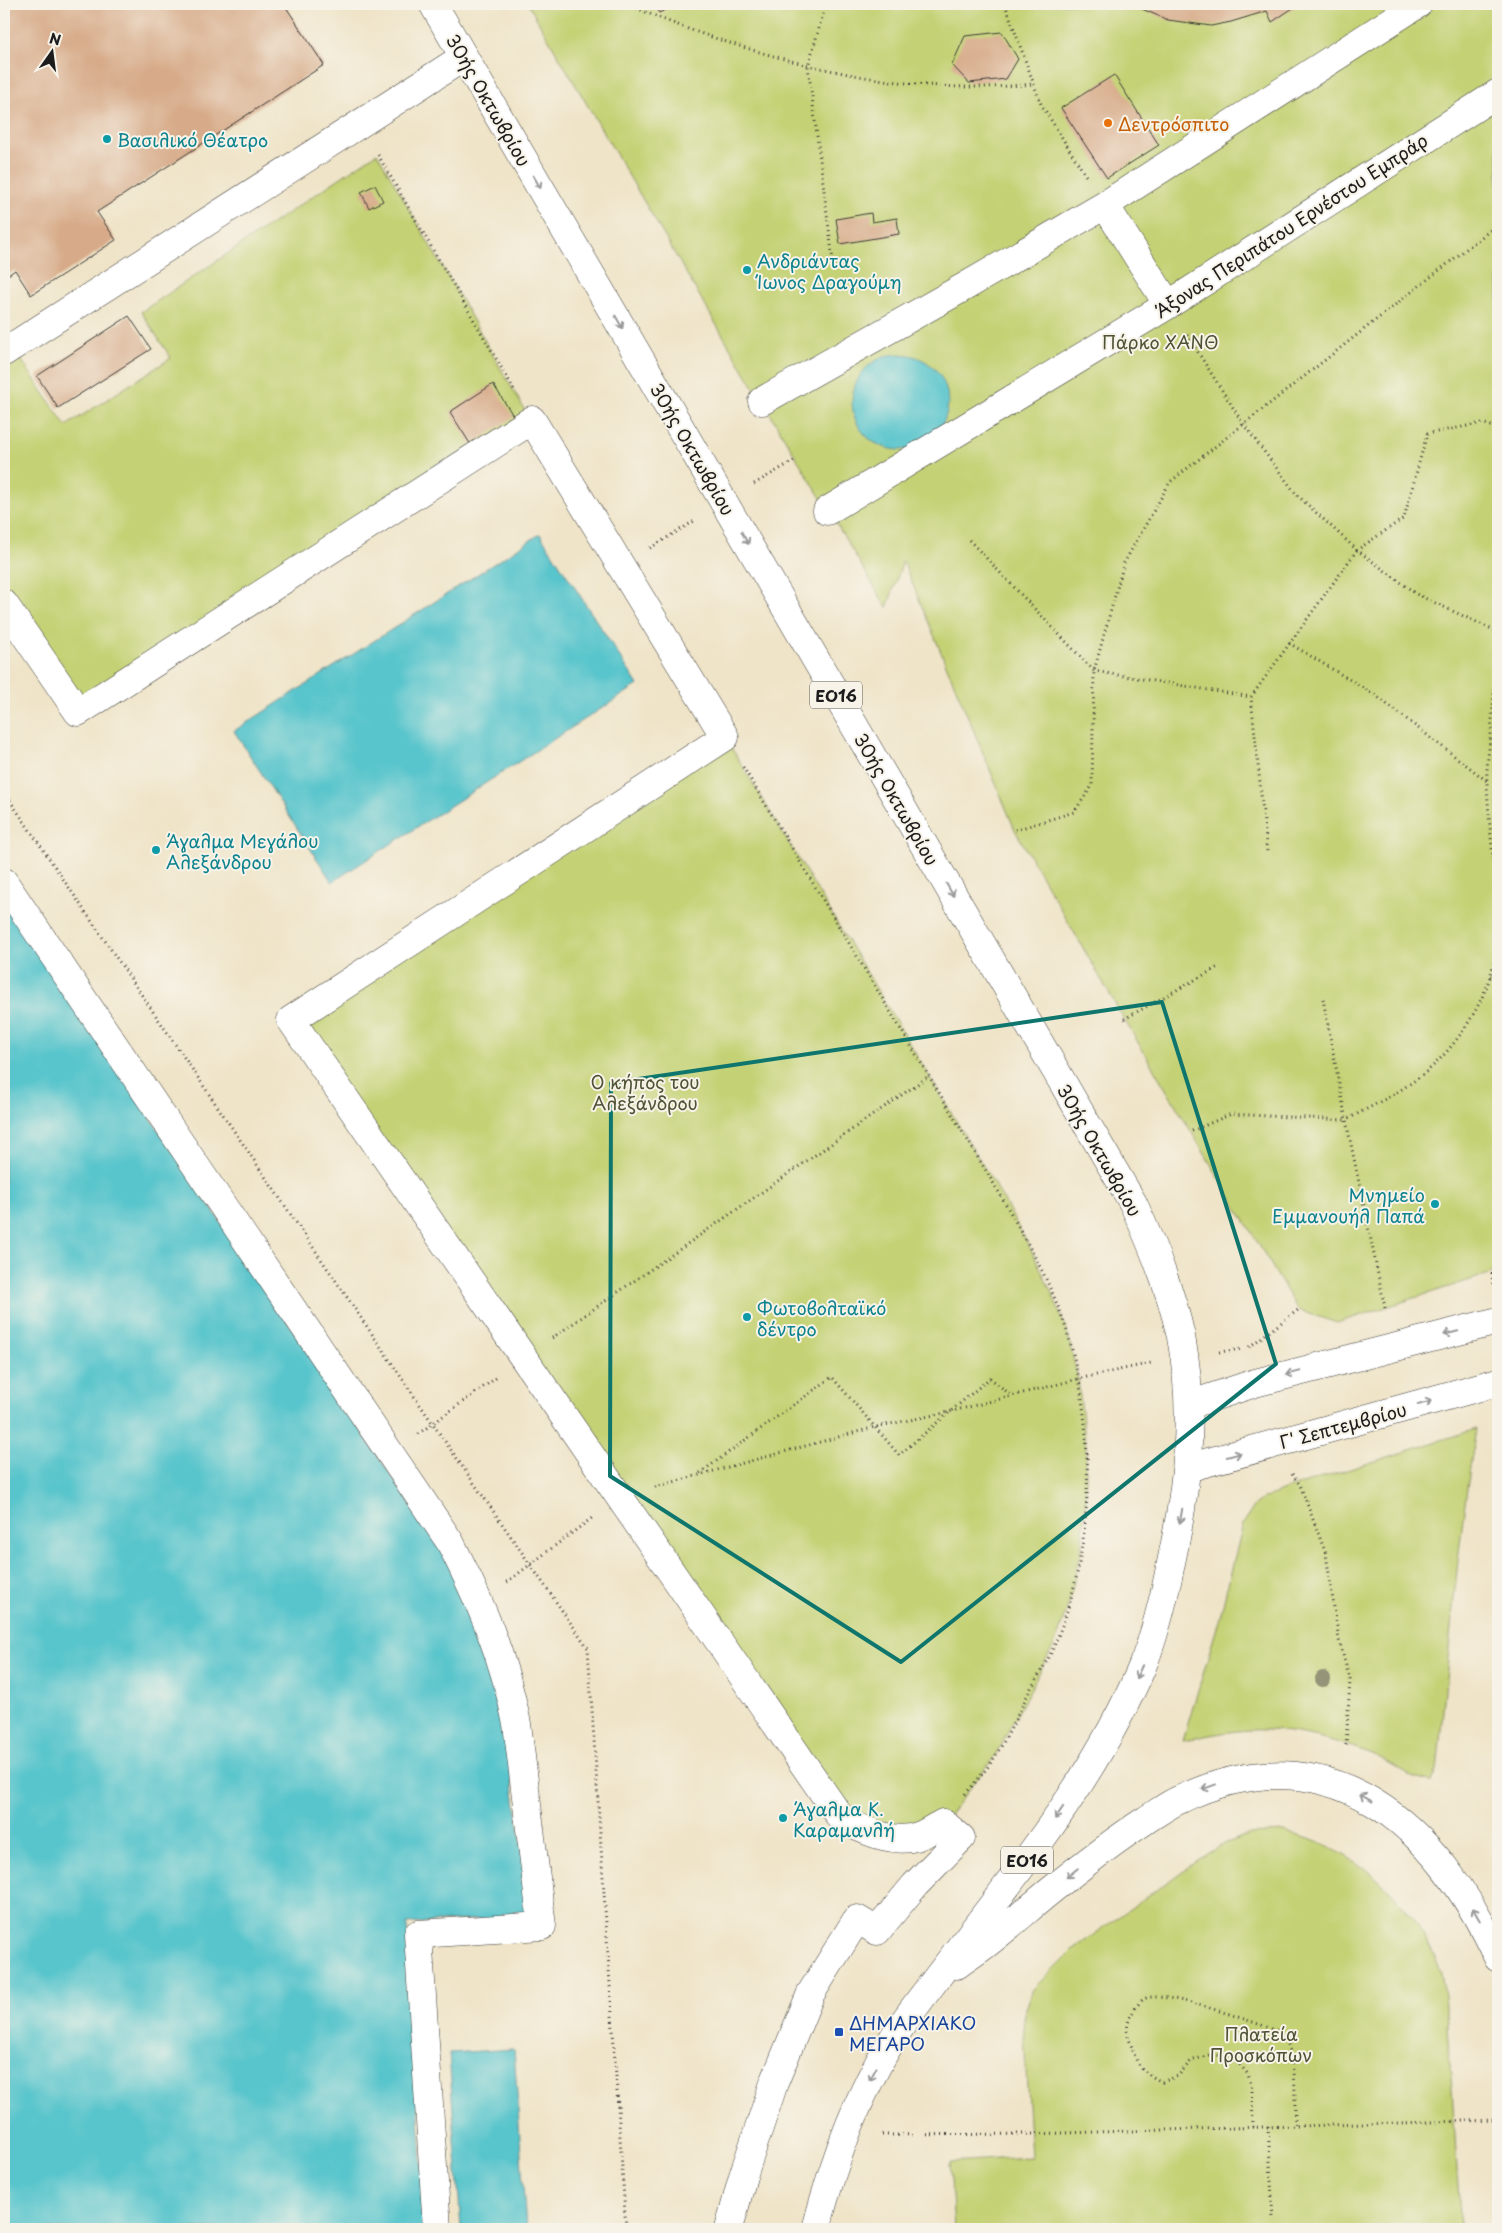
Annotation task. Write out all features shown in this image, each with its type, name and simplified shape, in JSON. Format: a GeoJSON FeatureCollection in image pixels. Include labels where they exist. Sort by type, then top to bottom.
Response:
{"type":"FeatureCollection","features":[{"type":"Feature","properties":{"kind":"street","name":"30ής Οκτωβρίου"},"geometry":{"type":"LineString","coordinates":[[433,4],[1132,1203],[1158,1261],[1175,1311],[1184,1356],[1189,1405],[1187,1468]]}},
{"type":"Feature","properties":{"kind":"street"},"geometry":{"type":"LineString","coordinates":[[762,401],[1105,205],[1418,4]]}},
{"type":"Feature","properties":{"kind":"street"},"geometry":{"type":"LineString","coordinates":[[4,352],[464,57]]}},
{"type":"Feature","properties":{"kind":"street","name":"Άξονας Περιπάτου Ερνέστου Εμπράρ"},"geometry":{"type":"LineString","coordinates":[[827,511],[1168,305],[1498,93]]}},
{"type":"Feature","properties":{"kind":"street"},"geometry":{"type":"LineString","coordinates":[[1105,205],[1168,305]]}},
{"type":"Feature","properties":{"kind":"street"},"geometry":{"type":"LineString","coordinates":[[4,604],[78,712],[532,420],[725,737],[291,1020],[842,1820],[869,1832],[894,1838],[917,1836],[943,1823],[961,1838],[915,1885],[877,1931],[858,1919],[810,1994],[774,2083],[743,2176],[729,2229]]}},
{"type":"Feature","properties":{"kind":"street"},"geometry":{"type":"LineString","coordinates":[[4,882],[450,1542],[488,1622],[511,1695],[523,1763],[542,1926],[418,1934],[437,2229]]}},
{"type":"Feature","properties":{"kind":"street"},"geometry":{"type":"LineString","coordinates":[[1189,1405],[1254,1383],[1498,1321]]}},
{"type":"Feature","properties":{"kind":"street","name":"Γ' Σεπτεμβρίου"},"geometry":{"type":"LineString","coordinates":[[1187,1468],[1498,1382]]}},
{"type":"Feature","properties":{"kind":"street","name":"ΕΟ16"},"geometry":{"type":"LineString","coordinates":[[816,2229],[844,2135],[862,2095],[886,2050],[930,1988],[1037,1847],[1082,1779],[1122,1709],[1142,1667],[1159,1618],[1181,1515],[1187,1468]]}},
{"type":"Feature","properties":{"kind":"street"},"geometry":{"type":"LineString","coordinates":[[930,1988],[1104,1848],[1174,1802],[1234,1779],[1274,1774],[1310,1777],[1341,1786],[1381,1806],[1435,1856],[1458,1885],[1478,1916],[1498,1958]]}},
{"type":"Feature","properties":{"kind":"path"},"geometry":{"type":"LineString","coordinates":[[627,4],[716,39],[808,66],[854,76],[915,85],[976,88],[1033,84]]}},
{"type":"Feature","properties":{"kind":"path"},"geometry":{"type":"LineString","coordinates":[[826,4],[808,66],[834,268]]}},
{"type":"Feature","properties":{"kind":"path"},"geometry":{"type":"LineString","coordinates":[[1005,4],[1041,104],[1105,205]]}},
{"type":"Feature","properties":{"kind":"path"},"geometry":{"type":"LineString","coordinates":[[359,124],[532,420]]}},
{"type":"Feature","properties":{"kind":"path"},"geometry":{"type":"LineString","coordinates":[[1015,830],[1074,812],[1092,786],[1094,670],[1124,564],[1170,482],[1498,224]]}},
{"type":"Feature","properties":{"kind":"path"},"geometry":{"type":"LineString","coordinates":[[1168,305],[1244,425],[1297,496],[1357,550],[1418,595],[1498,632]]}},
{"type":"Feature","properties":{"kind":"path"},"geometry":{"type":"LineString","coordinates":[[1267,851],[1250,697],[1357,550],[1404,518],[1427,434],[1482,423],[1498,428]]}},
{"type":"Feature","properties":{"kind":"path"},"geometry":{"type":"LineString","coordinates":[[969,540],[1094,670],[1250,697]]}},
{"type":"Feature","properties":{"kind":"path"},"geometry":{"type":"LineString","coordinates":[[1192,1131],[1230,1114],[1346,1120],[1407,1085],[1435,1064],[1462,1030],[1480,1001],[1490,976],[1496,950],[1494,864],[1487,781],[1498,640]]}},
{"type":"Feature","properties":{"kind":"path"},"geometry":{"type":"LineString","coordinates":[[1289,643],[1375,695],[1487,781]]}},
{"type":"Feature","properties":{"kind":"path"},"geometry":{"type":"LineString","coordinates":[[725,737],[1003,1199],[1036,1259],[1061,1315],[1078,1379],[1086,1447],[1086,1498],[1082,1545],[1069,1603],[1056,1642],[995,1756],[943,1823]]}},
{"type":"Feature","properties":{"kind":"path"},"geometry":{"type":"LineString","coordinates":[[1124,1019],[1220,966]]}},
{"type":"Feature","properties":{"kind":"path"},"geometry":{"type":"LineString","coordinates":[[1490,976],[1498,980]]}},
{"type":"Feature","properties":{"kind":"path"},"geometry":{"type":"LineString","coordinates":[[1323,999],[1385,1308]]}},
{"type":"Feature","properties":{"kind":"path"},"geometry":{"type":"LineString","coordinates":[[390,1455],[524,1358],[929,1076]]}},
{"type":"Feature","properties":{"kind":"path"},"geometry":{"type":"LineString","coordinates":[[697,1475],[832,1377],[900,1455],[990,1378],[1012,1396]]}},
{"type":"Feature","properties":{"kind":"path"},"geometry":{"type":"LineString","coordinates":[[480,1604],[620,1498],[697,1475],[875,1427],[949,1412],[1078,1379]]}},
{"type":"Feature","properties":{"kind":"path"},"geometry":{"type":"LineString","coordinates":[[1292,1472],[1300,1486],[1326,1554],[1339,1640],[1350,1680],[1346,1746]]}},
{"type":"Feature","properties":{"kind":"path"},"geometry":{"type":"LineString","coordinates":[[1253,2127],[1252,2089],[1248,2074],[1235,2059],[1212,2054],[1191,2060],[1178,2076],[1162,2082],[1144,2073],[1137,2062],[1126,2032],[1130,2018],[1145,1999],[1158,1996],[1184,2001],[1281,2032],[1290,2044],[1295,2126]]}},
{"type":"Feature","properties":{"kind":"path"},"geometry":{"type":"LineString","coordinates":[[844,2135],[1030,2134],[1498,2120]]}},
{"type":"Feature","properties":{"kind":"path"},"geometry":{"type":"LineString","coordinates":[[1268,2126],[1273,2218]]}},
{"type":"Feature","properties":{"kind":"highlighted area"},"geometry":{"type":"Polygon","coordinates":[[[1162,1002],[1276,1364],[901,1662],[610,1476],[611,1083],[1162,1002]]]}},
{"type":"Feature","properties":{"kind":"green space","name":"Πάρκο ΧΑΝΘ"},"geometry":{"type":"Polygon","coordinates":[[[528,4],[1498,4],[1498,1268],[1492,1273],[1337,1323],[1298,1310],[1124,1019],[1015,830],[903,561],[887,608],[713,319],[528,4]]]}},
{"type":"Feature","properties":{"kind":"green space"},"geometry":{"type":"Polygon","coordinates":[[[377,153],[531,421],[78,712],[4,604],[4,360],[16,352],[66,426],[171,358],[141,312],[377,153]]]}},
{"type":"Feature","properties":{"kind":"green space","name":"Ο κήπος του Αλεξάνδρου"},"geometry":{"type":"Polygon","coordinates":[[[725,737],[1003,1199],[1036,1259],[1055,1300],[1068,1335],[1078,1379],[1086,1447],[1086,1499],[1082,1545],[1069,1603],[1056,1641],[995,1756],[943,1823],[917,1837],[842,1820],[291,1020],[725,737]]]}},
{"type":"Feature","properties":{"kind":"green space"},"geometry":{"type":"Polygon","coordinates":[[[1476,1429],[1458,1556],[1437,1770],[1432,1782],[1418,1779],[1374,1755],[1329,1740],[1297,1733],[1251,1730],[1183,1740],[1220,1617],[1243,1524],[1255,1505],[1263,1499],[1284,1490],[1476,1429]]]}},
{"type":"Feature","properties":{"kind":"green space","name":"Πλατεία Προσκόπων"},"geometry":{"type":"Polygon","coordinates":[[[1284,1832],[1310,1839],[1334,1850],[1357,1863],[1378,1879],[1413,1918],[1427,1941],[1438,1965],[1446,2002],[1461,2229],[954,2229],[950,2162],[1031,2157],[1023,2017],[1033,1989],[1071,1951],[1198,1860],[1226,1843],[1250,1834],[1284,1832]]]}},
{"type":"Feature","properties":{"kind":"water"},"geometry":{"type":"Polygon","coordinates":[[[891,354],[909,354],[927,362],[940,375],[948,393],[945,421],[927,442],[909,450],[891,450],[873,442],[860,429],[852,411],[852,393],[860,375],[873,362],[891,354]]]}},
{"type":"Feature","properties":{"kind":"water"},"geometry":{"type":"Polygon","coordinates":[[[540,534],[638,685],[332,882],[234,731],[540,534]]]}},
{"type":"Feature","properties":{"kind":"water"},"geometry":{"type":"Polygon","coordinates":[[[4,900],[448,1560],[498,1682],[532,1916],[407,1924],[426,2229],[4,2229],[4,900]]]}},
{"type":"Feature","properties":{"kind":"water"},"geometry":{"type":"Polygon","coordinates":[[[514,2049],[526,2229],[461,2229],[449,2053],[514,2049]]]}},
{"type":"Feature","properties":{"kind":"building","name":"Βασιλικό Θέατρο"},"geometry":{"type":"Polygon","coordinates":[[[4,4],[284,4],[324,65],[97,212],[116,240],[31,295],[15,270],[4,278],[4,4]]]}},
{"type":"Feature","properties":{"kind":"building"},"geometry":{"type":"Polygon","coordinates":[[[654,4],[678,4],[659,13],[654,4]]]}},
{"type":"Feature","properties":{"kind":"building"},"geometry":{"type":"Polygon","coordinates":[[[1130,4],[1299,4],[1272,22],[1267,11],[1211,26],[1168,20],[1130,4]]]}},
{"type":"Feature","properties":{"kind":"building"},"geometry":{"type":"Polygon","coordinates":[[[1002,32],[1018,59],[1006,79],[969,83],[952,65],[965,36],[1002,32]]]}},
{"type":"Feature","properties":{"kind":"building","name":"Δεντρόσπιτο"},"geometry":{"type":"Polygon","coordinates":[[[1114,75],[1159,145],[1107,178],[1061,108],[1114,75]]]}},
{"type":"Feature","properties":{"kind":"building"},"geometry":{"type":"Polygon","coordinates":[[[375,185],[383,201],[369,208],[361,192],[375,185]]]}},
{"type":"Feature","properties":{"kind":"building"},"geometry":{"type":"Polygon","coordinates":[[[871,213],[872,222],[897,218],[899,234],[840,244],[836,219],[871,213]]]}},
{"type":"Feature","properties":{"kind":"building"},"geometry":{"type":"Polygon","coordinates":[[[129,316],[151,349],[58,408],[37,376],[129,316]]]}},
{"type":"Feature","properties":{"kind":"building"},"geometry":{"type":"Polygon","coordinates":[[[493,384],[514,417],[471,445],[450,412],[493,384]]]}},
{"type":"Feature","properties":{"kind":"place","name":"Δεντρόσπιτο"},"geometry":{"type":"Point","coordinates":[1108,123]}},
{"type":"Feature","properties":{"kind":"place","name":"Βασιλικό Θέατρο"},"geometry":{"type":"Point","coordinates":[107,139]}},
{"type":"Feature","properties":{"kind":"place","name":"Ανδριάντας Ίωνος Δραγούμη"},"geometry":{"type":"Point","coordinates":[747,270]}},
{"type":"Feature","properties":{"kind":"place","name":"Άγαλμα Μεγάλου Αλεξάνδρου"},"geometry":{"type":"Point","coordinates":[156,850]}},
{"type":"Feature","properties":{"kind":"place","name":"Μνημείο Εμμανουήλ Παπά"},"geometry":{"type":"Point","coordinates":[1435,1204]}},
{"type":"Feature","properties":{"kind":"place","name":"Φωτοβολταϊκό δέντρο"},"geometry":{"type":"Point","coordinates":[747,1317]}},
{"type":"Feature","properties":{"kind":"place","name":"Άγαλμα Κ. Καραμανλή"},"geometry":{"type":"Point","coordinates":[783,1818]}},
{"type":"Feature","properties":{"kind":"place","name":"ΔΗΜΑΡΧΙΑΚΟ ΜΕΓΑΡΟ"},"geometry":{"type":"Point","coordinates":[839,2032]}}]}
